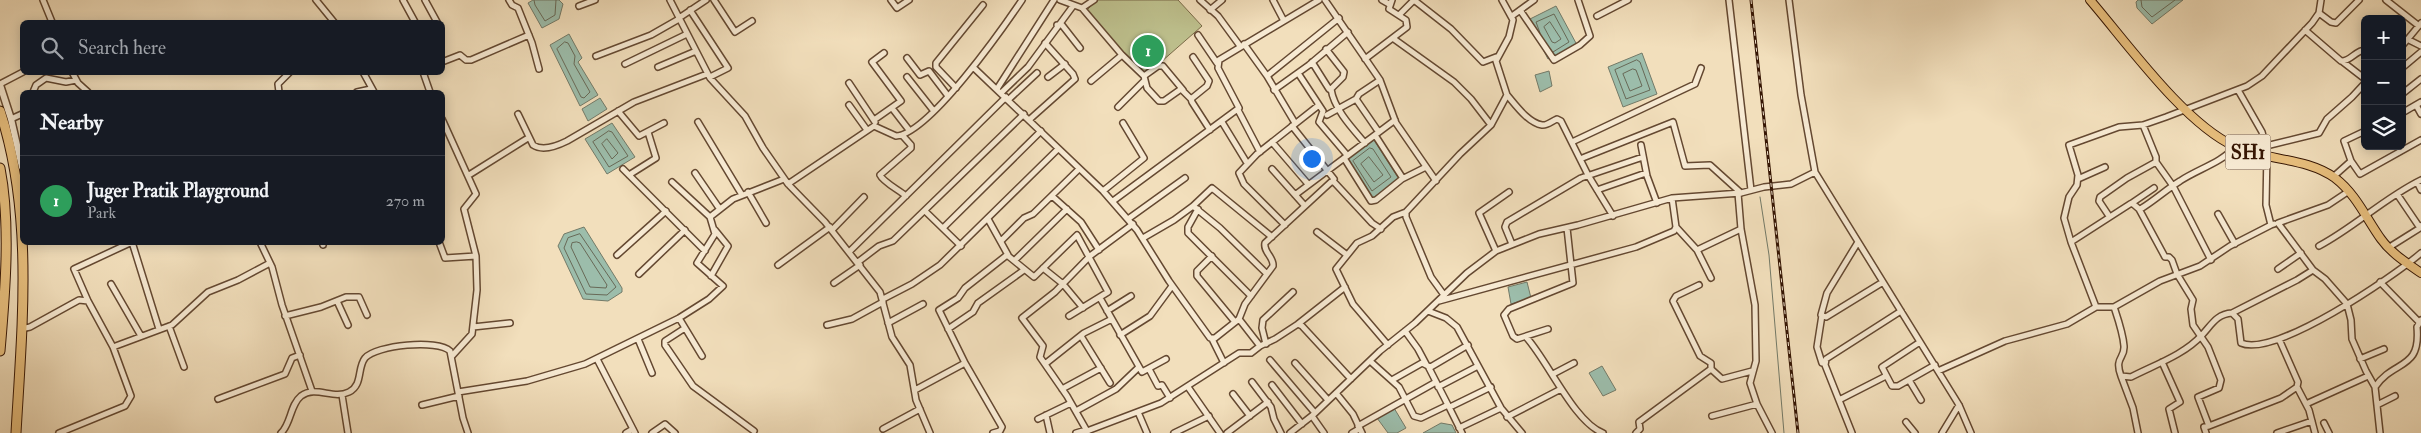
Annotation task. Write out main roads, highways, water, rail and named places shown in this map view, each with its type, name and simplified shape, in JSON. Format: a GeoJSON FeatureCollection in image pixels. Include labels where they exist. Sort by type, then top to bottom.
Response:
{"type":"FeatureCollection","features":[{"type":"Feature","properties":{"kind":"highway"},"geometry":{"type":"LineString","coordinates":[[0,112],[20,195]]}},
{"type":"Feature","properties":{"kind":"highway"},"geometry":{"type":"LineString","coordinates":[[0,168],[5,235],[5,300],[0,351]]}},
{"type":"Feature","properties":{"kind":"highway"},"geometry":{"type":"LineString","coordinates":[[18,433],[23,329],[22,245]]}},
{"type":"Feature","properties":{"kind":"main road","name":"SH1"},"geometry":{"type":"LineString","coordinates":[[2090,0],[2186,110],[2217,136],[2235,147],[2267,157],[2308,166],[2333,177],[2349,191],[2388,248],[2421,274]]}},
{"type":"Feature","properties":{"kind":"water"},"geometry":{"type":"Polygon","coordinates":[[[533,0],[559,0],[563,4],[559,19],[542,28],[528,3],[533,0]]]}},
{"type":"Feature","properties":{"kind":"water"},"geometry":{"type":"Polygon","coordinates":[[[2138,0],[2183,0],[2152,24],[2137,8],[2136,2],[2138,0]]]}},
{"type":"Feature","properties":{"kind":"water"},"geometry":{"type":"Polygon","coordinates":[[[1556,6],[1577,45],[1548,59],[1528,20],[1556,6]]]}},
{"type":"Feature","properties":{"kind":"water"},"geometry":{"type":"Polygon","coordinates":[[[569,34],[582,58],[578,62],[598,95],[580,106],[550,45],[569,34]]]}},
{"type":"Feature","properties":{"kind":"water"},"geometry":{"type":"Polygon","coordinates":[[[1642,53],[1657,94],[1623,107],[1608,67],[1642,53]]]}},
{"type":"Feature","properties":{"kind":"water"},"geometry":{"type":"Polygon","coordinates":[[[1549,71],[1552,86],[1540,92],[1535,75],[1549,71]]]}},
{"type":"Feature","properties":{"kind":"water"},"geometry":{"type":"Polygon","coordinates":[[[600,98],[607,109],[588,121],[582,109],[600,98]]]}},
{"type":"Feature","properties":{"kind":"water"},"geometry":{"type":"Polygon","coordinates":[[[612,123],[635,157],[607,174],[585,139],[612,123]]]}},
{"type":"Feature","properties":{"kind":"water"},"geometry":{"type":"Polygon","coordinates":[[[1374,140],[1399,179],[1370,200],[1345,159],[1374,140]]]}},
{"type":"Feature","properties":{"kind":"water"},"geometry":{"type":"Polygon","coordinates":[[[584,227],[622,288],[622,292],[608,301],[583,299],[558,246],[564,234],[584,227]]]}},
{"type":"Feature","properties":{"kind":"water"},"geometry":{"type":"Polygon","coordinates":[[[1527,282],[1531,298],[1511,304],[1508,287],[1527,282]]]}},
{"type":"Feature","properties":{"kind":"water"},"geometry":{"type":"Polygon","coordinates":[[[1602,366],[1616,390],[1603,396],[1589,373],[1602,366]]]}},
{"type":"Feature","properties":{"kind":"water"},"geometry":{"type":"Polygon","coordinates":[[[1394,408],[1406,428],[1397,433],[1388,433],[1377,418],[1394,408]]]}},
{"type":"Feature","properties":{"kind":"water"},"geometry":{"type":"Polygon","coordinates":[[[1441,423],[1452,425],[1456,433],[1423,433],[1441,423]]]}},
{"type":"Feature","properties":{"kind":"waterway"},"geometry":{"type":"LineString","coordinates":[[1760,197],[1769,255],[1784,433]]}},
{"type":"Feature","properties":{"kind":"railway"},"geometry":{"type":"LineString","coordinates":[[1751,0],[1798,433]]}},
{"type":"Feature","properties":{"kind":"place","name":"Juger Pratik Playground"},"geometry":{"type":"Point","coordinates":[1148,51]}}]}
